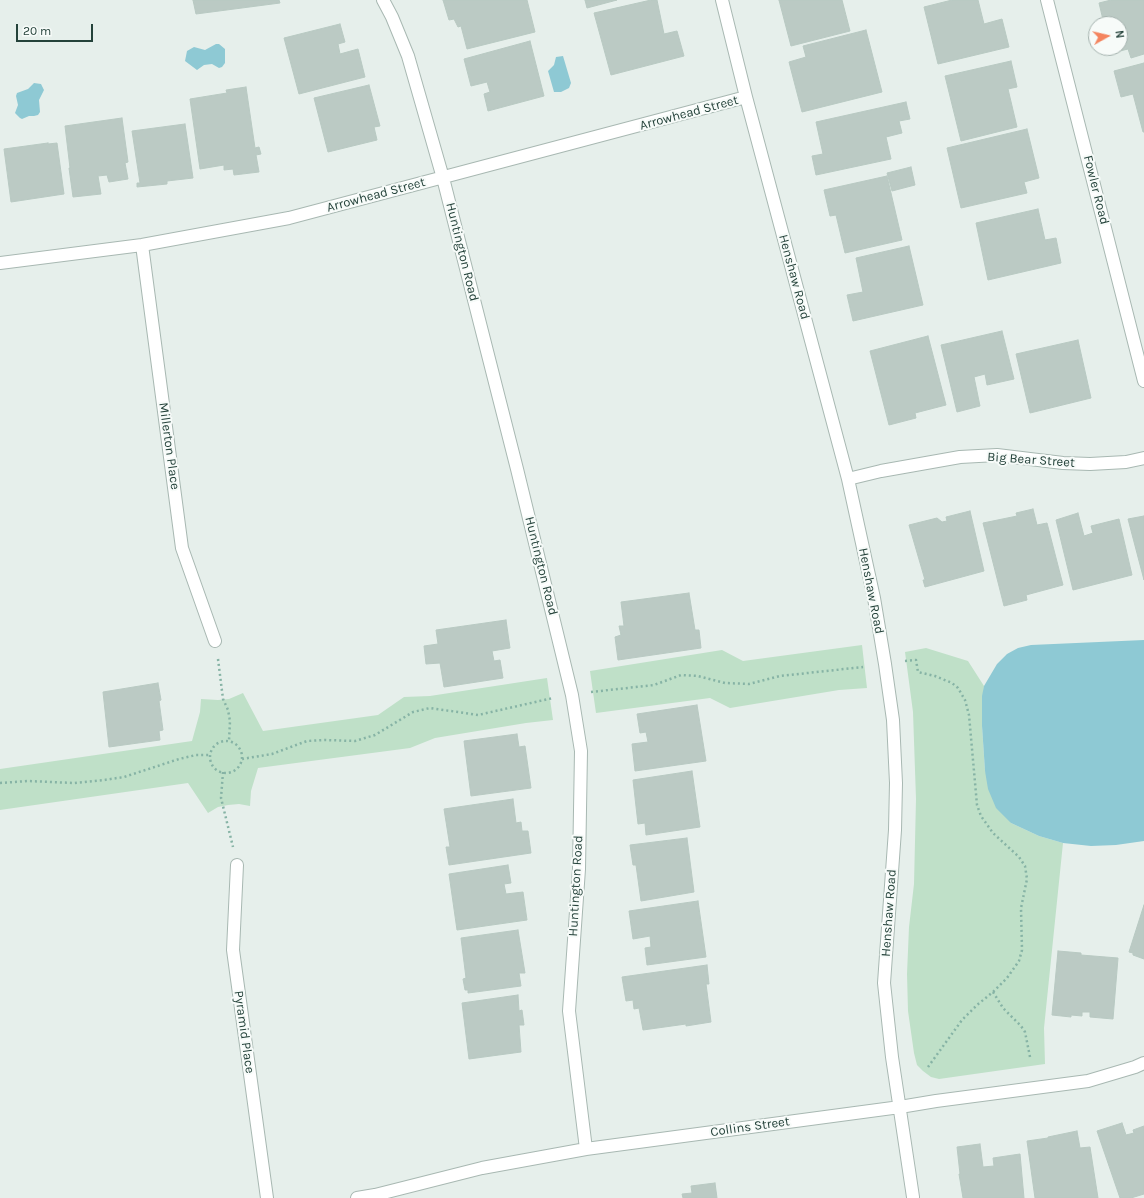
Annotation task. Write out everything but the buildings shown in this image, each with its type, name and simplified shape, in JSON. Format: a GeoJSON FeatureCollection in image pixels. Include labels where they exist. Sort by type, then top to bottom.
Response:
{"type":"FeatureCollection","features":[{"type":"Feature","properties":{"kind":"street","name":"Huntington Road"},"geometry":{"type":"LineString","coordinates":[[383,0],[392,17],[408,56],[443,178],[517,469],[572,695],[581,751],[579,869],[569,1011],[586,1149]]}},
{"type":"Feature","properties":{"kind":"street","name":"Henshaw Road"},"geometry":{"type":"LineString","coordinates":[[722,0],[746,97],[848,479],[874,598],[893,720],[896,783],[895,830],[884,983],[892,1057],[913,1198]]}},
{"type":"Feature","properties":{"kind":"street","name":"Fowler Road"},"geometry":{"type":"LineString","coordinates":[[1048,0],[1144,381]]}},
{"type":"Feature","properties":{"kind":"street","name":"Arrowhead Street"},"geometry":{"type":"LineString","coordinates":[[0,263],[142,245],[289,218],[746,97]]}},
{"type":"Feature","properties":{"kind":"street","name":"Millerton Place"},"geometry":{"type":"LineString","coordinates":[[142,245],[182,548],[216,641]]}},
{"type":"Feature","properties":{"kind":"street","name":"Big Bear Street"},"geometry":{"type":"LineString","coordinates":[[848,479],[881,471],[960,457],[998,456],[1062,463],[1090,464],[1126,462],[1144,458]]}},
{"type":"Feature","properties":{"kind":"street","name":"Pyramid Place"},"geometry":{"type":"LineString","coordinates":[[237,865],[233,950],[267,1198]]}},
{"type":"Feature","properties":{"kind":"street","name":"Collins Street"},"geometry":{"type":"LineString","coordinates":[[357,1198],[375,1195],[482,1168],[586,1149],[1088,1081],[1144,1063]]}},
{"type":"Feature","properties":{"kind":"path"},"geometry":{"type":"LineString","coordinates":[[216,641],[223,699],[228,710],[230,721],[229,741]]}},
{"type":"Feature","properties":{"kind":"path"},"geometry":{"type":"LineString","coordinates":[[905,661],[916,660],[918,672],[935,676],[952,683],[958,688],[965,700],[969,715],[977,805],[981,816],[993,833],[1019,857],[1025,866],[1027,879],[1021,908],[1022,950],[1019,961],[1010,975],[962,1020],[928,1067]]}},
{"type":"Feature","properties":{"kind":"path"},"geometry":{"type":"LineString","coordinates":[[242,759],[272,754],[307,741],[355,741],[375,735],[413,712],[430,708],[478,715],[538,700],[611,689],[654,685],[681,675],[698,676],[725,683],[749,684],[780,676],[863,667]]}},
{"type":"Feature","properties":{"kind":"path"},"geometry":{"type":"LineString","coordinates":[[229,741],[236,744],[240,748],[242,759],[241,764],[230,773],[223,772],[215,768],[212,765],[210,755],[215,745],[220,742],[229,741]]}},
{"type":"Feature","properties":{"kind":"path"},"geometry":{"type":"LineString","coordinates":[[0,783],[28,781],[74,783],[104,780],[124,777],[179,759],[196,755],[210,755]]}},
{"type":"Feature","properties":{"kind":"path"},"geometry":{"type":"LineString","coordinates":[[223,772],[221,798],[237,865]]}},
{"type":"Feature","properties":{"kind":"path"},"geometry":{"type":"LineString","coordinates":[[993,992],[1003,1008],[1025,1032],[1030,1057]]}},
{"type":"Feature","properties":{"kind":"green space"},"geometry":{"type":"Polygon","coordinates":[[[862,645],[867,688],[839,690],[730,708],[710,698],[596,713],[590,671],[722,650],[743,661],[862,645]]]}},
{"type":"Feature","properties":{"kind":"green space"},"geometry":{"type":"Polygon","coordinates":[[[926,648],[968,661],[984,686],[982,726],[985,771],[1011,823],[1039,836],[1063,843],[1044,1028],[1045,1064],[939,1079],[931,1077],[917,1065],[908,1011],[907,974],[909,927],[914,884],[916,799],[913,712],[905,652],[926,648]]]}},
{"type":"Feature","properties":{"kind":"green space"},"geometry":{"type":"Polygon","coordinates":[[[547,678],[553,720],[435,738],[410,748],[258,768],[251,791],[250,806],[239,804],[228,805],[218,807],[208,813],[188,783],[0,810],[0,769],[192,741],[200,712],[201,699],[229,699],[243,693],[263,731],[378,715],[404,697],[430,696],[547,678]]]}},
{"type":"Feature","properties":{"kind":"water"},"geometry":{"type":"Polygon","coordinates":[[[219,44],[225,49],[225,63],[222,67],[219,68],[212,64],[204,65],[197,70],[185,61],[187,51],[194,47],[205,50],[219,44]]]}},
{"type":"Feature","properties":{"kind":"water"},"geometry":{"type":"Polygon","coordinates":[[[563,56],[571,83],[569,88],[561,92],[554,92],[548,71],[554,65],[556,57],[563,56]]]}},
{"type":"Feature","properties":{"kind":"water"},"geometry":{"type":"Polygon","coordinates":[[[34,83],[41,84],[44,90],[39,100],[40,112],[38,115],[29,116],[22,119],[15,113],[18,105],[16,96],[17,93],[28,89],[34,83]]]}},
{"type":"Feature","properties":{"kind":"water"},"geometry":{"type":"Polygon","coordinates":[[[1144,640],[1144,841],[1116,845],[1091,846],[1063,843],[1039,836],[1011,823],[996,808],[988,789],[985,771],[982,696],[984,686],[997,664],[1007,654],[1018,648],[1031,645],[1144,640]]]}}]}
